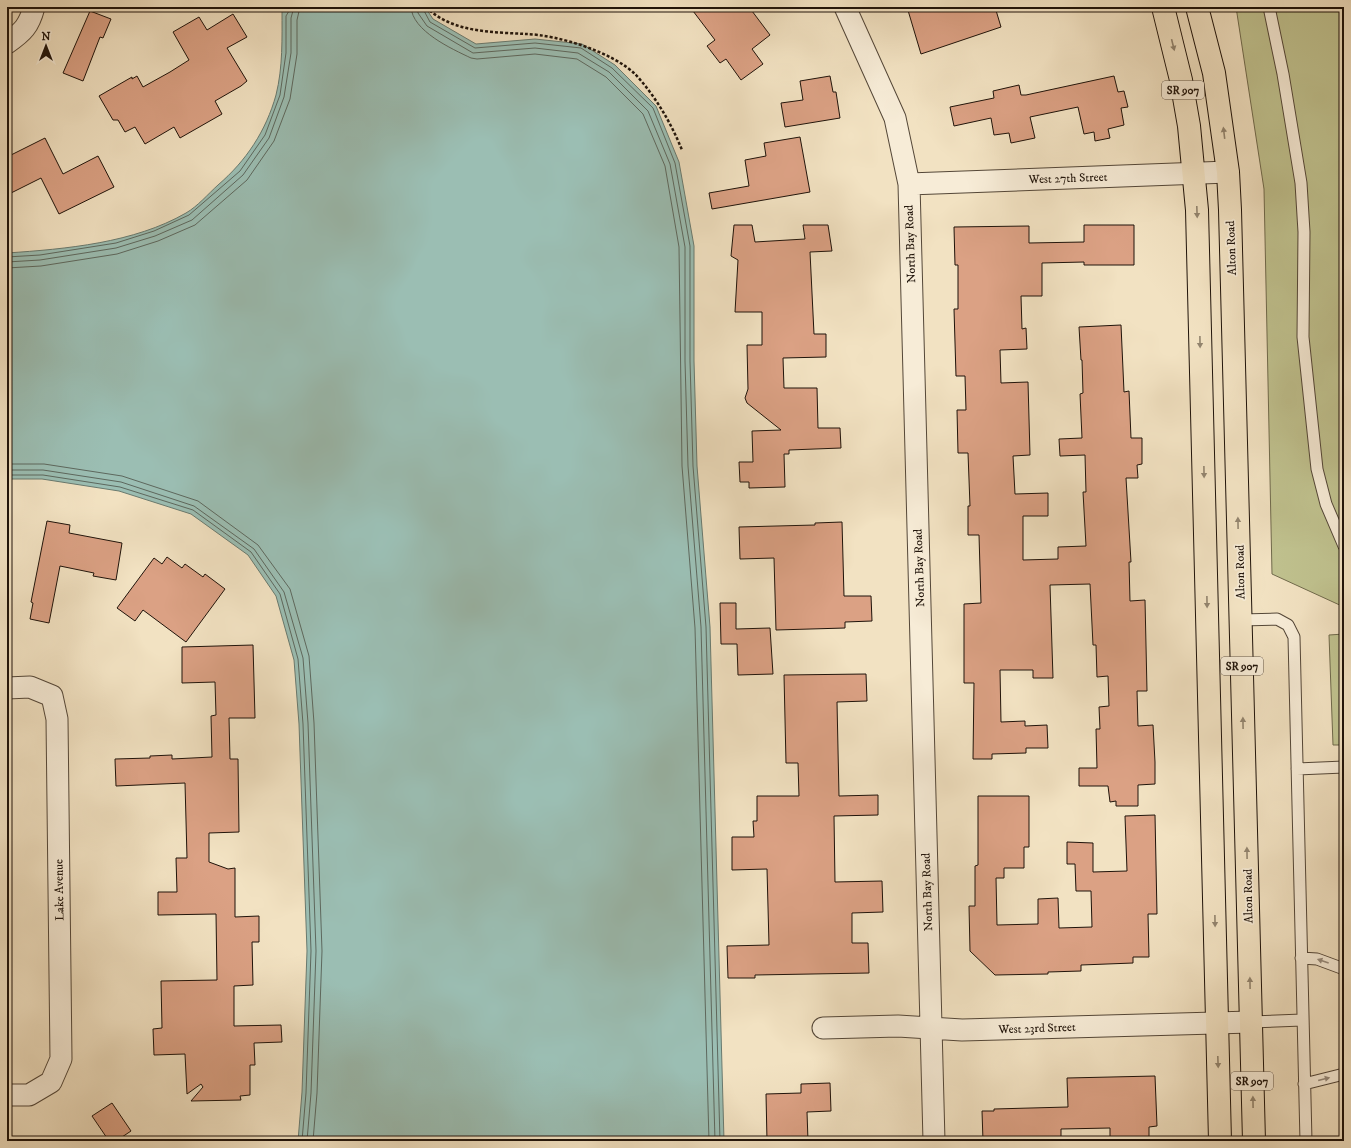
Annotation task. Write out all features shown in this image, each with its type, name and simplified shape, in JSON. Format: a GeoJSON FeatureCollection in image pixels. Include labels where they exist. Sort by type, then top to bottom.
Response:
{"type":"FeatureCollection","features":[{"type":"Feature","properties":{"kind":"highway","name":"SR 907"},"geometry":{"type":"LineString","coordinates":[[1163,7],[1181,80],[1194,174],[1197,218],[1220,1141]]}},
{"type":"Feature","properties":{"kind":"highway","name":"Alton Road"},"geometry":{"type":"LineString","coordinates":[[1197,7],[1214,73],[1228,172],[1254,1141]]}},
{"type":"Feature","properties":{"kind":"street"},"geometry":{"type":"LineString","coordinates":[[14,38],[31,18],[34,7]]}},
{"type":"Feature","properties":{"kind":"street","name":"North Bay Road"},"geometry":{"type":"LineString","coordinates":[[845,7],[895,118],[909,184],[934,1141]]}},
{"type":"Feature","properties":{"kind":"street","name":"West 27th Street"},"geometry":{"type":"LineString","coordinates":[[909,184],[1228,172]]}},
{"type":"Feature","properties":{"kind":"street","name":"Lake Avenue"},"geometry":{"type":"LineString","coordinates":[[7,688],[30,687],[52,696],[58,719],[61,1059],[51,1082],[29,1095],[7,1095]]}},
{"type":"Feature","properties":{"kind":"street","name":"West 23rd Street"},"geometry":{"type":"LineString","coordinates":[[823,1028],[898,1026],[962,1030],[1251,1022]]}},
{"type":"Feature","properties":{"kind":"lane"},"geometry":{"type":"LineString","coordinates":[[1269,7],[1287,97],[1301,183],[1304,232],[1304,344],[1317,469],[1326,504],[1344,546]]}},
{"type":"Feature","properties":{"kind":"lane"},"geometry":{"type":"LineString","coordinates":[[1241,620],[1277,619],[1288,625],[1294,637],[1306,1141]]}},
{"type":"Feature","properties":{"kind":"lane"},"geometry":{"type":"LineString","coordinates":[[1297,769],[1344,767]]}},
{"type":"Feature","properties":{"kind":"lane"},"geometry":{"type":"LineString","coordinates":[[1301,958],[1317,959],[1344,970]]}},
{"type":"Feature","properties":{"kind":"lane"},"geometry":{"type":"LineString","coordinates":[[1251,1022],[1302,1020]]}},
{"type":"Feature","properties":{"kind":"lane"},"geometry":{"type":"LineString","coordinates":[[1304,1084],[1344,1074]]}},
{"type":"Feature","properties":{"kind":"path"},"geometry":{"type":"LineString","coordinates":[[426,7],[440,18],[472,29],[497,33],[528,34],[572,42],[620,64],[635,74],[659,105],[674,130],[682,150]]}},
{"type":"Feature","properties":{"kind":"green space"},"geometry":{"type":"Polygon","coordinates":[[[1236,7],[1344,7],[1344,607],[1272,574],[1264,189],[1236,7]]]}},
{"type":"Feature","properties":{"kind":"green space"},"geometry":{"type":"Polygon","coordinates":[[[1344,634],[1344,745],[1333,745],[1329,635],[1344,634]]]}},
{"type":"Feature","properties":{"kind":"water"},"geometry":{"type":"Polygon","coordinates":[[[285,7],[425,7],[433,19],[476,44],[535,39],[582,44],[615,65],[656,106],[679,162],[694,246],[694,361],[697,466],[710,627],[724,1141],[298,1141],[302,1092],[307,951],[299,724],[294,660],[276,596],[248,555],[191,514],[119,491],[42,479],[7,479],[7,253],[99,243],[122,238],[166,223],[186,213],[199,203],[237,166],[254,144],[267,121],[276,95],[280,74],[282,52],[282,10],[285,10],[285,7]]]}},
{"type":"Feature","properties":{"kind":"building"},"geometry":{"type":"Polygon","coordinates":[[[690,7],[749,7],[770,35],[752,49],[763,64],[741,80],[726,59],[720,63],[707,46],[715,40],[690,7]]]}},
{"type":"Feature","properties":{"kind":"building"},"geometry":{"type":"Polygon","coordinates":[[[907,7],[995,7],[1001,27],[921,54],[907,7]]]}},
{"type":"Feature","properties":{"kind":"building"},"geometry":{"type":"Polygon","coordinates":[[[90,11],[111,19],[103,38],[100,37],[83,81],[63,73],[90,11]]]}},
{"type":"Feature","properties":{"kind":"building"},"geometry":{"type":"Polygon","coordinates":[[[233,14],[247,37],[227,48],[247,81],[215,101],[222,114],[180,138],[174,127],[145,144],[135,127],[125,132],[118,120],[113,120],[99,96],[132,77],[132,79],[137,76],[143,87],[170,72],[189,60],[173,32],[199,17],[207,30],[233,14]]]}},
{"type":"Feature","properties":{"kind":"building"},"geometry":{"type":"Polygon","coordinates":[[[830,76],[833,92],[836,92],[840,118],[785,127],[781,103],[803,100],[800,81],[830,76]]]}},
{"type":"Feature","properties":{"kind":"building"},"geometry":{"type":"Polygon","coordinates":[[[1114,76],[1118,92],[1124,91],[1128,107],[1121,108],[1124,125],[1108,129],[1110,138],[1095,141],[1094,132],[1084,134],[1078,107],[1030,117],[1035,138],[1011,143],[1009,133],[994,135],[991,118],[954,126],[950,107],[994,98],[993,91],[1019,85],[1021,95],[1026,95],[1114,76]]]}},
{"type":"Feature","properties":{"kind":"building"},"geometry":{"type":"Polygon","coordinates":[[[800,137],[810,192],[712,209],[709,193],[749,186],[745,160],[766,156],[764,143],[800,137]]]}},
{"type":"Feature","properties":{"kind":"building"},"geometry":{"type":"Polygon","coordinates":[[[45,138],[63,174],[98,156],[114,187],[59,214],[41,178],[7,195],[7,157],[45,138]]]}},
{"type":"Feature","properties":{"kind":"building"},"geometry":{"type":"Polygon","coordinates":[[[734,225],[752,225],[755,242],[805,239],[803,225],[828,225],[832,251],[810,252],[814,334],[826,334],[826,357],[783,358],[784,388],[817,388],[818,428],[840,428],[841,448],[789,450],[789,454],[784,454],[785,487],[749,488],[749,482],[740,482],[739,462],[753,462],[752,431],[781,430],[747,403],[745,398],[748,389],[747,345],[762,345],[762,312],[735,312],[738,260],[731,256],[734,225]]]}},
{"type":"Feature","properties":{"kind":"building"},"geometry":{"type":"Polygon","coordinates":[[[1084,225],[1134,225],[1134,265],[1084,265],[1084,262],[1042,263],[1042,296],[1021,296],[1022,329],[1026,328],[1027,349],[1000,350],[1001,383],[1028,382],[1030,455],[1013,456],[1015,494],[1048,493],[1048,516],[1023,516],[1023,560],[1058,559],[1058,547],[1086,546],[1083,492],[1086,492],[1085,455],[1060,456],[1059,439],[1082,438],[1080,394],[1083,393],[1079,327],[1121,325],[1124,392],[1129,391],[1131,438],[1142,438],[1142,464],[1137,465],[1138,478],[1126,478],[1131,562],[1129,562],[1130,601],[1145,600],[1147,691],[1137,691],[1138,726],[1153,725],[1155,762],[1155,784],[1138,785],[1138,806],[1116,806],[1116,801],[1110,802],[1108,786],[1079,786],[1079,768],[1097,768],[1096,729],[1100,729],[1099,707],[1109,706],[1108,676],[1097,677],[1096,645],[1093,645],[1090,584],[1050,585],[1053,678],[1033,678],[1033,670],[1000,670],[1001,722],[1025,721],[1025,726],[1047,725],[1048,748],[1026,748],[1026,753],[992,754],[992,759],[973,759],[974,683],[964,683],[964,604],[981,603],[979,535],[968,535],[968,506],[970,506],[968,453],[958,453],[957,410],[966,410],[965,376],[956,376],[954,309],[958,309],[958,265],[955,265],[954,227],[1029,226],[1029,243],[1084,242],[1084,225]]]}},
{"type":"Feature","properties":{"kind":"building"},"geometry":{"type":"Polygon","coordinates":[[[47,521],[70,525],[69,533],[122,543],[116,580],[93,576],[94,573],[60,566],[49,623],[30,619],[33,603],[31,602],[47,521]]]}},
{"type":"Feature","properties":{"kind":"building"},"geometry":{"type":"Polygon","coordinates":[[[842,522],[844,596],[871,596],[872,621],[845,622],[845,628],[776,630],[774,558],[740,559],[739,527],[815,525],[815,523],[842,522]]]}},
{"type":"Feature","properties":{"kind":"building"},"geometry":{"type":"Polygon","coordinates":[[[167,557],[182,568],[185,564],[203,577],[205,574],[225,589],[186,642],[143,610],[135,621],[117,608],[154,558],[162,564],[167,557]]]}},
{"type":"Feature","properties":{"kind":"building"},"geometry":{"type":"Polygon","coordinates":[[[720,603],[736,603],[736,629],[770,628],[773,674],[738,675],[737,644],[721,644],[720,603]]]}},
{"type":"Feature","properties":{"kind":"building"},"geometry":{"type":"Polygon","coordinates":[[[253,645],[255,718],[229,718],[230,759],[238,759],[239,832],[209,833],[209,862],[228,869],[235,868],[235,917],[259,916],[259,942],[252,942],[253,985],[234,986],[234,1026],[281,1025],[282,1042],[254,1043],[255,1065],[250,1065],[250,1095],[240,1096],[241,1100],[191,1101],[203,1087],[201,1084],[187,1094],[185,1054],[154,1055],[153,1029],[162,1028],[161,981],[217,980],[216,914],[158,915],[158,892],[177,892],[176,858],[187,858],[185,783],[116,786],[115,759],[150,758],[150,756],[172,755],[172,759],[212,757],[211,716],[216,715],[215,682],[182,683],[182,647],[253,645]]]}},
{"type":"Feature","properties":{"kind":"building"},"geometry":{"type":"Polygon","coordinates":[[[866,674],[867,701],[837,702],[839,796],[878,795],[878,815],[834,816],[835,882],[882,881],[883,912],[852,913],[852,943],[868,943],[869,973],[755,975],[755,978],[728,978],[727,946],[769,945],[767,869],[732,870],[732,837],[754,837],[753,821],[757,821],[757,796],[799,796],[798,763],[786,763],[784,675],[866,674]]]}},
{"type":"Feature","properties":{"kind":"building"},"geometry":{"type":"Polygon","coordinates":[[[978,796],[1029,796],[1029,847],[1024,847],[1024,868],[1004,868],[1004,878],[996,878],[997,925],[1038,924],[1038,899],[1058,898],[1059,928],[1092,927],[1091,891],[1076,891],[1075,864],[1067,864],[1067,842],[1093,843],[1093,872],[1127,871],[1125,816],[1155,815],[1157,914],[1148,914],[1149,957],[1133,957],[1133,963],[1081,965],[1081,971],[1048,972],[1048,974],[995,975],[970,951],[969,906],[975,906],[975,866],[978,865],[978,796]]]}},
{"type":"Feature","properties":{"kind":"building"},"geometry":{"type":"Polygon","coordinates":[[[1155,1076],[1157,1126],[1149,1127],[1149,1141],[1110,1141],[1110,1128],[1061,1129],[1061,1141],[983,1141],[982,1111],[994,1111],[994,1109],[1068,1107],[1067,1078],[1155,1076]]]}},
{"type":"Feature","properties":{"kind":"building"},"geometry":{"type":"Polygon","coordinates":[[[830,1083],[831,1111],[807,1112],[808,1141],[767,1141],[766,1094],[801,1093],[801,1084],[830,1083]]]}},
{"type":"Feature","properties":{"kind":"building"},"geometry":{"type":"Polygon","coordinates":[[[112,1103],[131,1131],[116,1141],[109,1141],[92,1116],[112,1103]]]}}]}
